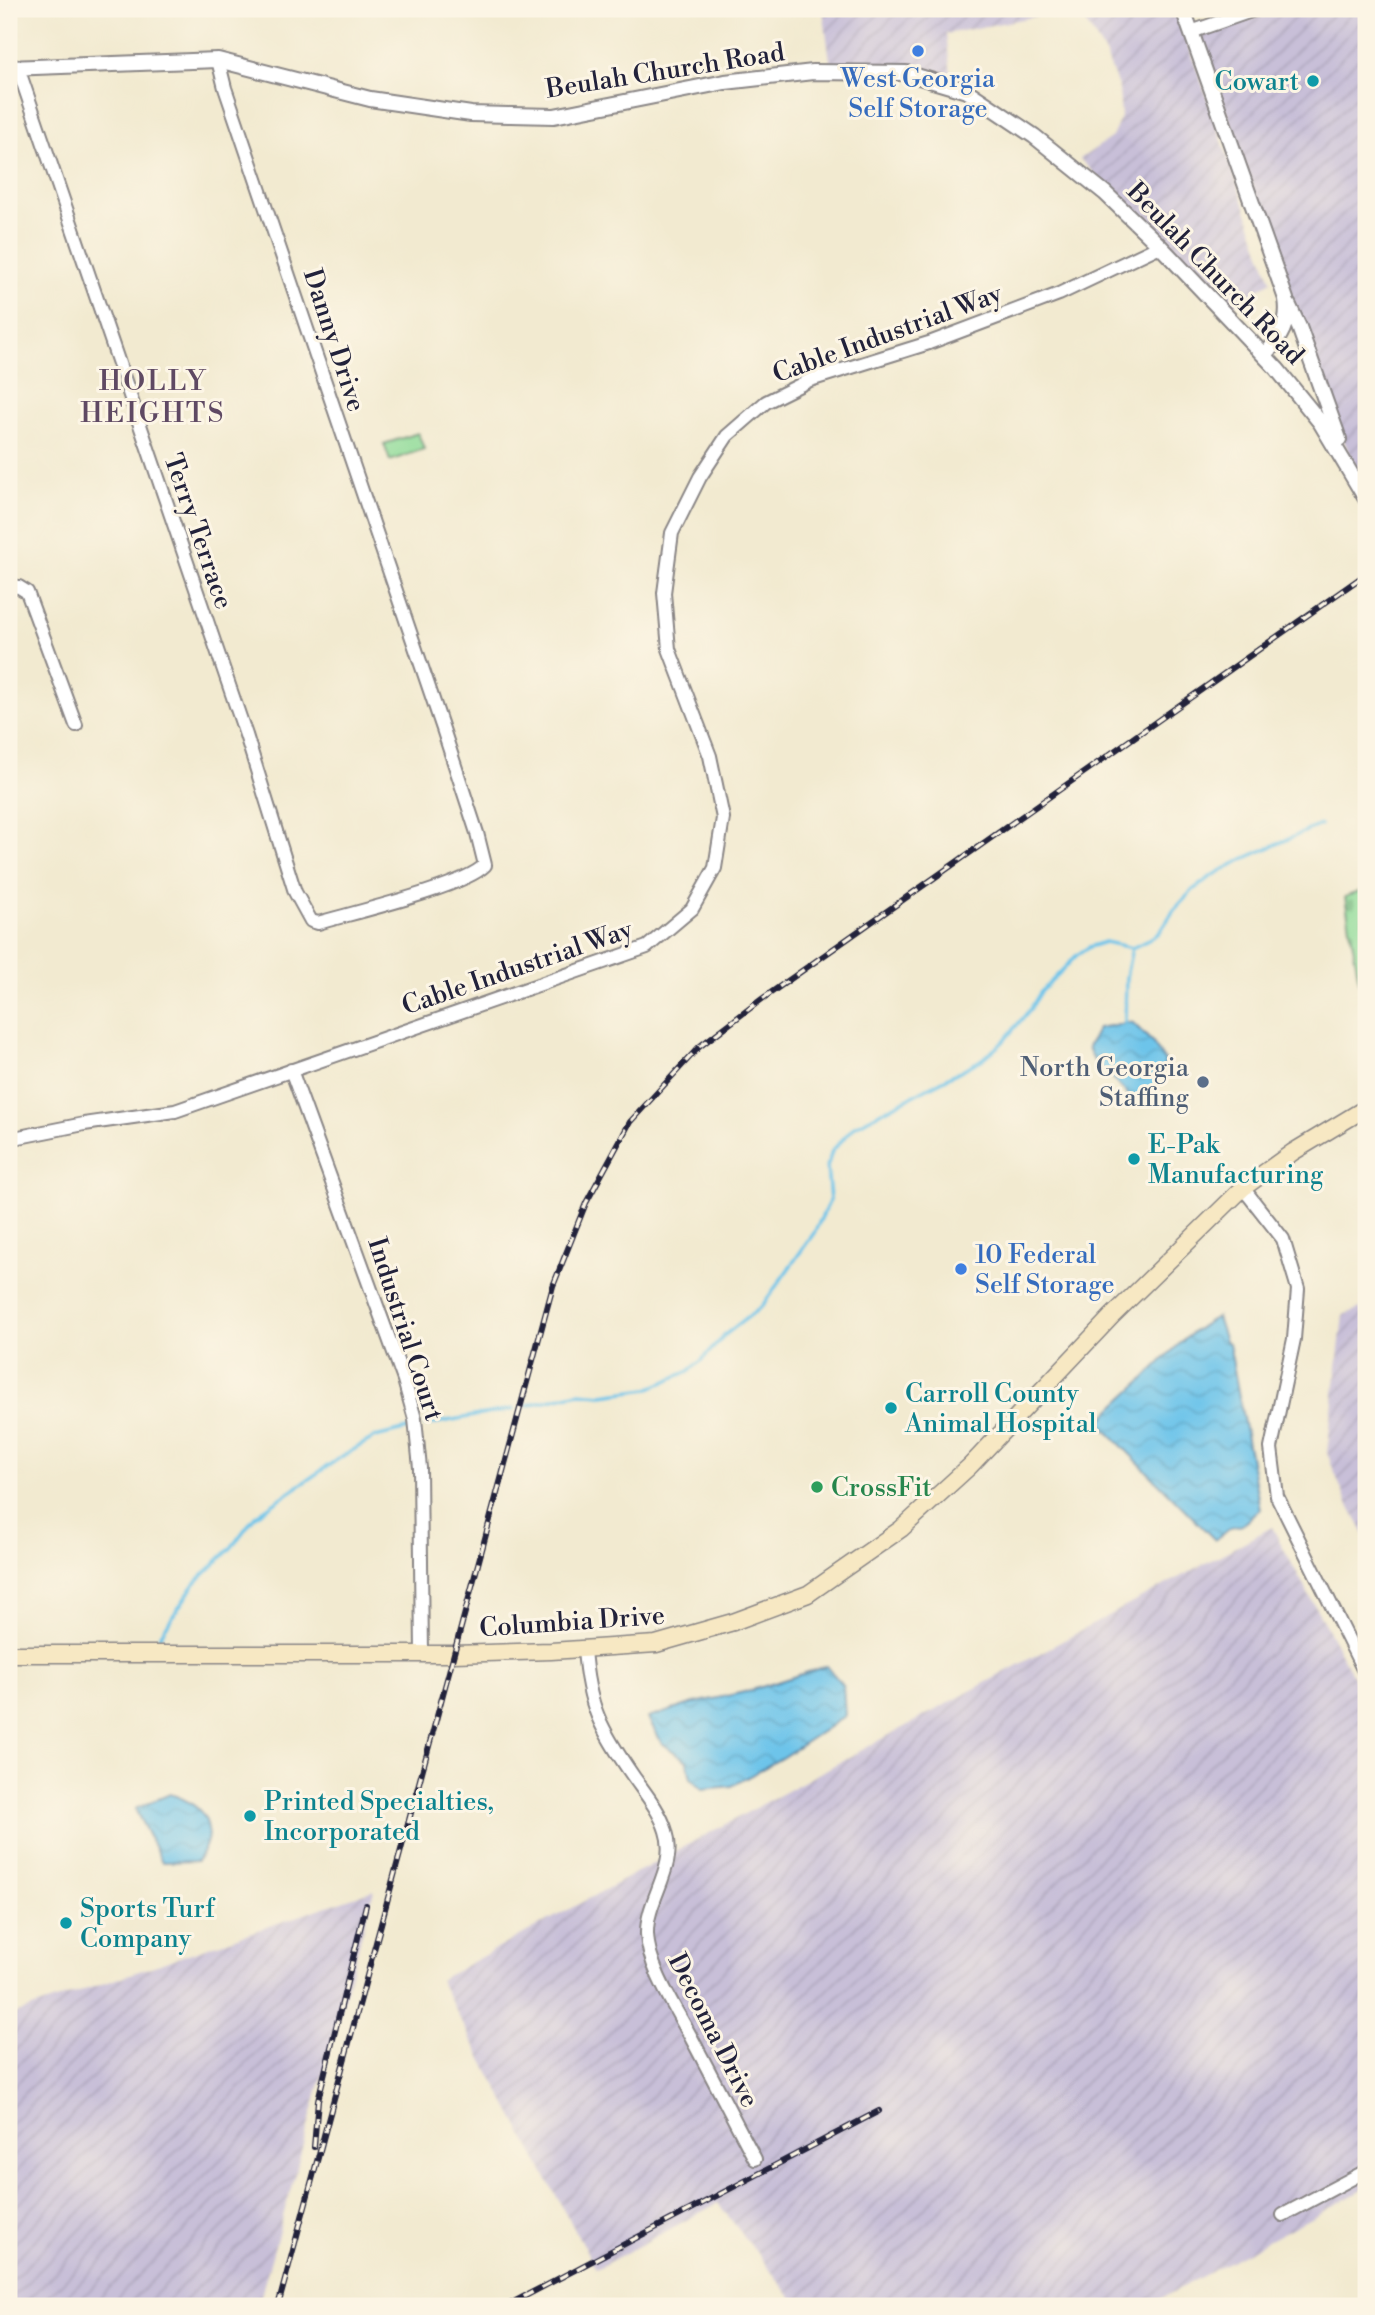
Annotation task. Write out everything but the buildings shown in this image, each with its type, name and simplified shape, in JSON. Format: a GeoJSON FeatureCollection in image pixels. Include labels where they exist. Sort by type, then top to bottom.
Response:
{"type":"FeatureCollection","features":[{"type":"Feature","properties":{"kind":"main road","name":"Columbia Drive"},"geometry":{"type":"LineString","coordinates":[[9,1654],[422,1654],[656,1644],[733,1622],[808,1594],[901,1529],[970,1466],[1112,1315],[1243,1188],[1293,1152],[1366,1108]]}},
{"type":"Feature","properties":{"kind":"street"},"geometry":{"type":"LineString","coordinates":[[1183,9],[1348,466]]}},
{"type":"Feature","properties":{"kind":"street"},"geometry":{"type":"LineString","coordinates":[[1191,32],[1257,9]]}},
{"type":"Feature","properties":{"kind":"street","name":"Beulah Church Road"},"geometry":{"type":"LineString","coordinates":[[13,68],[218,60],[370,99],[471,114],[554,116],[725,82],[813,72],[906,73],[967,91],[1034,136],[1105,193],[1160,246],[1265,355],[1320,422],[1366,499]]}},
{"type":"Feature","properties":{"kind":"street","name":"Danny Drive"},"geometry":{"type":"LineString","coordinates":[[218,60],[225,88],[411,634],[477,833],[485,865],[468,877],[318,923]]}},
{"type":"Feature","properties":{"kind":"street","name":"Terry Terrace"},"geometry":{"type":"LineString","coordinates":[[13,68],[246,736],[295,892],[311,921],[318,923]]}},
{"type":"Feature","properties":{"kind":"street","name":"Cable Industrial Way"},"geometry":{"type":"LineString","coordinates":[[9,1139],[83,1124],[175,1111],[647,947],[692,909],[716,868],[723,818],[710,756],[669,649],[664,593],[672,533],[700,477],[727,436],[766,402],[810,380],[929,342],[1059,294],[1160,246]]}},
{"type":"Feature","properties":{"kind":"street"},"geometry":{"type":"LineString","coordinates":[[1265,355],[1283,330],[1287,311],[1286,299]]}},
{"type":"Feature","properties":{"kind":"street"},"geometry":{"type":"LineString","coordinates":[[9,586],[19,587],[27,592],[76,724]]}},
{"type":"Feature","properties":{"kind":"street","name":"Industrial Court"},"geometry":{"type":"LineString","coordinates":[[291,1070],[404,1380],[415,1419],[420,1468],[422,1654]]}},
{"type":"Feature","properties":{"kind":"street"},"geometry":{"type":"LineString","coordinates":[[1243,1188],[1283,1239],[1298,1289],[1294,1339],[1270,1448],[1277,1496],[1366,1675]]}},
{"type":"Feature","properties":{"kind":"street","name":"Decoma Drive"},"geometry":{"type":"LineString","coordinates":[[584,1649],[592,1703],[600,1724],[653,1804],[666,1831],[669,1852],[646,1932],[649,1953],[755,2159]]}},
{"type":"Feature","properties":{"kind":"street"},"geometry":{"type":"LineString","coordinates":[[1283,2215],[1366,2171]]}},
{"type":"Feature","properties":{"kind":"shaded area"},"geometry":{"type":"Polygon","coordinates":[[[823,9],[1073,9],[946,34],[952,82],[831,68],[823,9]]]}},
{"type":"Feature","properties":{"kind":"shaded area"},"geometry":{"type":"Polygon","coordinates":[[[1077,9],[1176,9],[1271,281],[1228,309],[1080,159],[1112,137],[1121,117],[1119,89],[1105,53],[1077,9]]]}},
{"type":"Feature","properties":{"kind":"shaded area"},"geometry":{"type":"Polygon","coordinates":[[[1279,9],[1366,9],[1366,488],[1348,451],[1321,381],[1200,36],[1279,9]]]}},
{"type":"Feature","properties":{"kind":"shaded area"},"geometry":{"type":"Polygon","coordinates":[[[1366,1306],[1366,1538],[1345,1498],[1327,1453],[1343,1315],[1366,1306]]]}},
{"type":"Feature","properties":{"kind":"shaded area"},"geometry":{"type":"Polygon","coordinates":[[[1272,1527],[1366,1700],[1366,2188],[1147,2306],[798,2306],[718,2203],[596,2269],[439,1980],[1272,1527]]]}},
{"type":"Feature","properties":{"kind":"shaded area"},"geometry":{"type":"Polygon","coordinates":[[[374,1890],[258,2306],[9,2306],[9,2016],[374,1890]]]}},
{"type":"Feature","properties":{"kind":"green space"},"geometry":{"type":"Polygon","coordinates":[[[418,433],[424,449],[390,461],[384,444],[418,433]]]}},
{"type":"Feature","properties":{"kind":"green space"},"geometry":{"type":"Polygon","coordinates":[[[1366,889],[1366,1002],[1358,976],[1345,897],[1366,889]]]}},
{"type":"Feature","properties":{"kind":"water"},"geometry":{"type":"Polygon","coordinates":[[[1132,1022],[1152,1042],[1165,1061],[1162,1075],[1156,1085],[1137,1103],[1094,1061],[1088,1047],[1098,1028],[1132,1022]]]}},
{"type":"Feature","properties":{"kind":"water"},"geometry":{"type":"Polygon","coordinates":[[[1217,1317],[1225,1341],[1229,1343],[1260,1509],[1242,1525],[1230,1528],[1215,1540],[1099,1423],[1168,1355],[1217,1317]]]}},
{"type":"Feature","properties":{"kind":"water"},"geometry":{"type":"Polygon","coordinates":[[[827,1666],[843,1686],[845,1716],[783,1757],[732,1786],[703,1789],[691,1778],[687,1761],[662,1743],[648,1718],[691,1704],[749,1691],[827,1666]]]}},
{"type":"Feature","properties":{"kind":"water"},"geometry":{"type":"Polygon","coordinates":[[[170,1794],[192,1804],[205,1819],[207,1838],[197,1861],[162,1862],[135,1809],[170,1794]]]}},
{"type":"Feature","properties":{"kind":"waterway"},"geometry":{"type":"LineString","coordinates":[[528,1405],[579,1393],[602,1395],[648,1389],[689,1371],[726,1334],[762,1306],[814,1233],[830,1200],[827,1167],[832,1151],[855,1126],[983,1059],[1003,1042],[1040,993],[1077,955],[1089,947],[1105,942],[1132,948],[1148,940],[1159,933],[1174,910],[1193,890],[1212,876],[1320,825]]}},
{"type":"Feature","properties":{"kind":"waterway"},"geometry":{"type":"LineString","coordinates":[[1125,1023],[1126,977],[1132,948]]}},
{"type":"Feature","properties":{"kind":"waterway"},"geometry":{"type":"LineString","coordinates":[[425,1425],[513,1409]]}},
{"type":"Feature","properties":{"kind":"waterway"},"geometry":{"type":"LineString","coordinates":[[159,1637],[195,1583],[231,1548],[255,1516],[375,1437],[408,1429]]}},
{"type":"Feature","properties":{"kind":"railway"},"geometry":{"type":"LineString","coordinates":[[278,2306],[553,1286],[586,1203],[630,1122],[699,1047],[762,999],[1366,574]]}},
{"type":"Feature","properties":{"kind":"railway"},"geometry":{"type":"LineString","coordinates":[[314,2147],[318,2100],[366,1905]]}},
{"type":"Feature","properties":{"kind":"railway"},"geometry":{"type":"LineString","coordinates":[[506,2306],[879,2111]]}},
{"type":"Feature","properties":{"kind":"place","name":"West Georgia Self Storage"},"geometry":{"type":"Point","coordinates":[918,51]}},
{"type":"Feature","properties":{"kind":"place","name":"Cowart"},"geometry":{"type":"Point","coordinates":[1313,81]}},
{"type":"Feature","properties":{"kind":"place","name":"North Georgia Staffing"},"geometry":{"type":"Point","coordinates":[1203,1082]}},
{"type":"Feature","properties":{"kind":"place","name":"E-Pak Manufacturing"},"geometry":{"type":"Point","coordinates":[1134,1159]}},
{"type":"Feature","properties":{"kind":"place","name":"10 Federal Self Storage"},"geometry":{"type":"Point","coordinates":[961,1269]}},
{"type":"Feature","properties":{"kind":"place","name":"Carroll County Animal Hospital"},"geometry":{"type":"Point","coordinates":[891,1408]}},
{"type":"Feature","properties":{"kind":"place","name":"CrossFit"},"geometry":{"type":"Point","coordinates":[817,1487]}},
{"type":"Feature","properties":{"kind":"place","name":"Printed Specialties, Incorporated"},"geometry":{"type":"Point","coordinates":[250,1816]}},
{"type":"Feature","properties":{"kind":"place","name":"Sports Turf Company"},"geometry":{"type":"Point","coordinates":[66,1923]}},
{"type":"Feature","properties":{"kind":"district","name":"HOLLY HEIGHTS"},"geometry":{"type":"Point","coordinates":[153,396]}}]}
